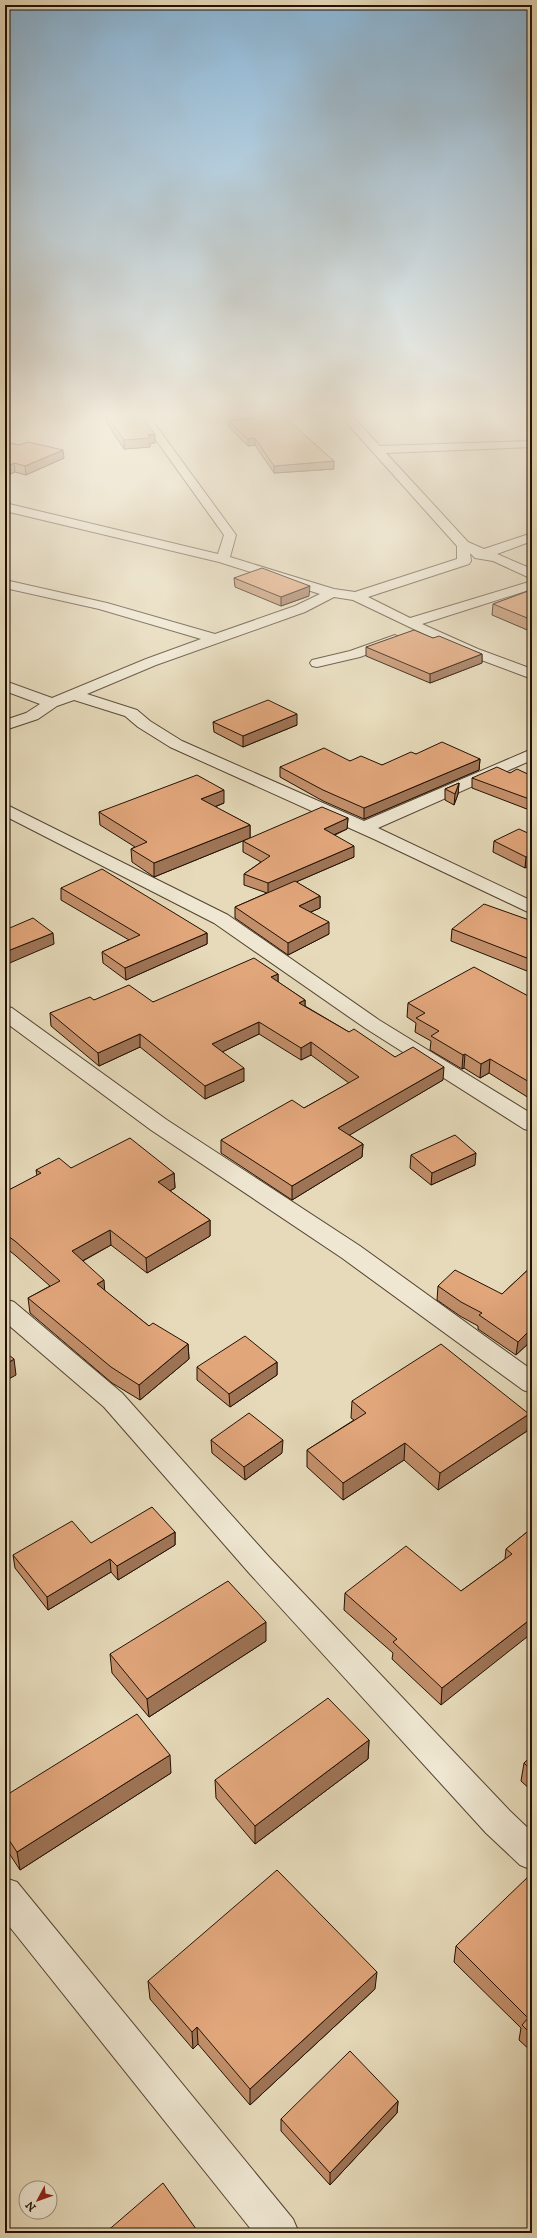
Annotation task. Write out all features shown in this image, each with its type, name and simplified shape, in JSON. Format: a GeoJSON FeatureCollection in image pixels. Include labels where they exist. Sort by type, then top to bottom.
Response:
{"type":"FeatureCollection","features":[{"type":"Feature","properties":{"kind":"street"},"geometry":{"type":"LineString","coordinates":[[45,516],[224,559],[332,593],[356,596],[409,623],[473,652],[532,674]]}},
{"type":"Feature","properties":{"kind":"street"},"geometry":{"type":"LineString","coordinates":[[217,516],[230,535],[224,559]]}},
{"type":"Feature","properties":{"kind":"street"},"geometry":{"type":"LineString","coordinates":[[437,516],[463,545],[483,554],[501,558],[532,575]]}},
{"type":"Feature","properties":{"kind":"street"},"geometry":{"type":"LineString","coordinates":[[356,596],[532,537]]}},
{"type":"Feature","properties":{"kind":"street"},"geometry":{"type":"LineString","coordinates":[[463,545],[464,561]]}},
{"type":"Feature","properties":{"kind":"street"},"geometry":{"type":"LineString","coordinates":[[5,584],[102,606],[216,639]]}},
{"type":"Feature","properties":{"kind":"street"},"geometry":{"type":"LineString","coordinates":[[409,623],[532,585]]}},
{"type":"Feature","properties":{"kind":"street"},"geometry":{"type":"LineString","coordinates":[[5,726],[32,716],[52,703],[75,695],[151,662],[300,609],[332,593]]}},
{"type":"Feature","properties":{"kind":"street"},"geometry":{"type":"LineString","coordinates":[[317,663],[355,654],[422,629]]}},
{"type":"Feature","properties":{"kind":"street"},"geometry":{"type":"LineString","coordinates":[[5,686],[52,703]]}},
{"type":"Feature","properties":{"kind":"street"},"geometry":{"type":"LineString","coordinates":[[75,695],[132,713],[144,724],[176,744],[363,828],[532,908]]}},
{"type":"Feature","properties":{"kind":"street"},"geometry":{"type":"LineString","coordinates":[[363,828],[532,754]]}},
{"type":"Feature","properties":{"kind":"street"},"geometry":{"type":"LineString","coordinates":[[5,809],[221,919],[372,1024],[532,1124]]}},
{"type":"Feature","properties":{"kind":"street"},"geometry":{"type":"LineString","coordinates":[[5,1012],[159,1126],[351,1252],[532,1383]]}},
{"type":"Feature","properties":{"kind":"street"},"geometry":{"type":"LineString","coordinates":[[5,1308],[113,1400],[260,1566],[434,1751],[498,1822],[532,1854]]}},
{"type":"Feature","properties":{"kind":"street"},"geometry":{"type":"LineString","coordinates":[[5,1894],[279,2233]]}},
{"type":"Feature","properties":{"kind":"building"},"geometry":{"type":"Polygon","coordinates":[[[262,568],[310,586],[281,597],[234,578],[262,568]]]}},
{"type":"Feature","properties":{"kind":"building"},"geometry":{"type":"Polygon","coordinates":[[[531,590],[532,620],[493,604],[531,590]]]}},
{"type":"Feature","properties":{"kind":"building"},"geometry":{"type":"Polygon","coordinates":[[[414,630],[433,638],[439,636],[482,654],[430,674],[366,647],[414,630]]]}},
{"type":"Feature","properties":{"kind":"building"},"geometry":{"type":"Polygon","coordinates":[[[268,700],[297,714],[243,736],[213,722],[268,700]]]}},
{"type":"Feature","properties":{"kind":"building"},"geometry":{"type":"Polygon","coordinates":[[[442,742],[480,759],[364,808],[323,790],[280,767],[324,748],[350,761],[361,756],[382,765],[411,752],[416,754],[442,742]]]}},
{"type":"Feature","properties":{"kind":"building"},"geometry":{"type":"Polygon","coordinates":[[[497,767],[510,773],[517,769],[532,776],[532,800],[472,778],[497,767]]]}},
{"type":"Feature","properties":{"kind":"building"},"geometry":{"type":"Polygon","coordinates":[[[197,775],[224,790],[201,799],[250,825],[154,863],[131,849],[147,842],[99,812],[197,775]]]}},
{"type":"Feature","properties":{"kind":"building"},"geometry":{"type":"Polygon","coordinates":[[[459,783],[455,794],[445,789],[459,783]]]}},
{"type":"Feature","properties":{"kind":"building"},"geometry":{"type":"Polygon","coordinates":[[[322,807],[348,818],[324,829],[354,846],[268,883],[244,874],[270,856],[243,841],[322,807]]]}},
{"type":"Feature","properties":{"kind":"building"},"geometry":{"type":"Polygon","coordinates":[[[519,829],[532,835],[532,854],[526,857],[494,841],[519,829]]]}},
{"type":"Feature","properties":{"kind":"building"},"geometry":{"type":"Polygon","coordinates":[[[102,869],[207,933],[125,968],[102,952],[140,935],[61,888],[102,869]]]}},
{"type":"Feature","properties":{"kind":"building"},"geometry":{"type":"Polygon","coordinates":[[[295,881],[320,896],[299,906],[329,922],[288,943],[235,907],[295,881]]]}},
{"type":"Feature","properties":{"kind":"building"},"geometry":{"type":"Polygon","coordinates":[[[484,904],[532,921],[532,960],[452,929],[484,904]]]}},
{"type":"Feature","properties":{"kind":"building"},"geometry":{"type":"Polygon","coordinates":[[[33,918],[53,933],[5,952],[5,930],[33,918]]]}},
{"type":"Feature","properties":{"kind":"building"},"geometry":{"type":"Polygon","coordinates":[[[254,958],[278,974],[271,977],[305,1000],[299,1003],[349,1032],[354,1029],[395,1057],[413,1047],[444,1067],[338,1128],[363,1144],[292,1186],[221,1140],[292,1100],[304,1108],[359,1077],[311,1042],[301,1048],[259,1022],[212,1044],[244,1068],[205,1086],[140,1034],[98,1053],[50,1013],[90,997],[94,1000],[129,985],[153,1002],[254,958]]]}},
{"type":"Feature","properties":{"kind":"building"},"geometry":{"type":"Polygon","coordinates":[[[474,967],[532,998],[532,1083],[490,1059],[481,1064],[431,1036],[439,1031],[416,1018],[425,1013],[408,1003],[474,967]]]}},
{"type":"Feature","properties":{"kind":"building"},"geometry":{"type":"Polygon","coordinates":[[[455,1135],[476,1153],[432,1173],[411,1155],[455,1135]]]}},
{"type":"Feature","properties":{"kind":"building"},"geometry":{"type":"Polygon","coordinates":[[[130,1138],[174,1173],[158,1182],[210,1220],[146,1258],[110,1230],[72,1251],[104,1280],[97,1284],[149,1326],[153,1323],[188,1344],[139,1385],[111,1367],[28,1298],[60,1281],[5,1234],[5,1192],[41,1173],[36,1170],[59,1158],[71,1168],[130,1138]]]}},
{"type":"Feature","properties":{"kind":"building"},"geometry":{"type":"Polygon","coordinates":[[[532,1266],[532,1328],[518,1342],[479,1315],[482,1313],[461,1302],[438,1286],[455,1270],[502,1294],[532,1266]]]}},
{"type":"Feature","properties":{"kind":"building"},"geometry":{"type":"Polygon","coordinates":[[[245,1336],[277,1362],[229,1394],[197,1367],[245,1336]]]}},
{"type":"Feature","properties":{"kind":"building"},"geometry":{"type":"Polygon","coordinates":[[[441,1344],[529,1414],[440,1473],[405,1443],[343,1483],[307,1450],[366,1413],[352,1401],[441,1344]]]}},
{"type":"Feature","properties":{"kind":"building"},"geometry":{"type":"Polygon","coordinates":[[[5,1352],[14,1359],[5,1365],[5,1352]]]}},
{"type":"Feature","properties":{"kind":"building"},"geometry":{"type":"Polygon","coordinates":[[[249,1413],[283,1440],[244,1467],[211,1440],[249,1413]]]}},
{"type":"Feature","properties":{"kind":"building"},"geometry":{"type":"Polygon","coordinates":[[[152,1507],[175,1532],[117,1566],[110,1559],[47,1597],[13,1555],[72,1521],[91,1543],[152,1507]]]}},
{"type":"Feature","properties":{"kind":"building"},"geometry":{"type":"Polygon","coordinates":[[[532,1528],[532,1618],[442,1688],[393,1642],[397,1639],[345,1593],[406,1546],[461,1591],[512,1554],[506,1549],[532,1528]]]}},
{"type":"Feature","properties":{"kind":"building"},"geometry":{"type":"Polygon","coordinates":[[[228,1581],[266,1622],[147,1699],[110,1654],[228,1581]]]}},
{"type":"Feature","properties":{"kind":"building"},"geometry":{"type":"Polygon","coordinates":[[[328,1698],[369,1740],[255,1826],[215,1780],[328,1698]]]}},
{"type":"Feature","properties":{"kind":"building"},"geometry":{"type":"Polygon","coordinates":[[[137,1714],[170,1755],[17,1852],[5,1834],[5,1796],[137,1714]]]}},
{"type":"Feature","properties":{"kind":"building"},"geometry":{"type":"Polygon","coordinates":[[[532,1756],[532,1771],[524,1763],[532,1756]]]}},
{"type":"Feature","properties":{"kind":"building"},"geometry":{"type":"Polygon","coordinates":[[[277,1870],[377,1972],[250,2089],[197,2027],[192,2032],[148,1981],[277,1870]]]}},
{"type":"Feature","properties":{"kind":"building"},"geometry":{"type":"Polygon","coordinates":[[[530,1875],[532,1877],[532,2035],[522,2025],[528,2018],[456,1946],[530,1875]]]}},
{"type":"Feature","properties":{"kind":"building"},"geometry":{"type":"Polygon","coordinates":[[[350,2051],[398,2101],[330,2173],[281,2119],[350,2051]]]}},
{"type":"Feature","properties":{"kind":"building"},"geometry":{"type":"Polygon","coordinates":[[[163,2183],[199,2233],[105,2233],[163,2183]]]}}]}
